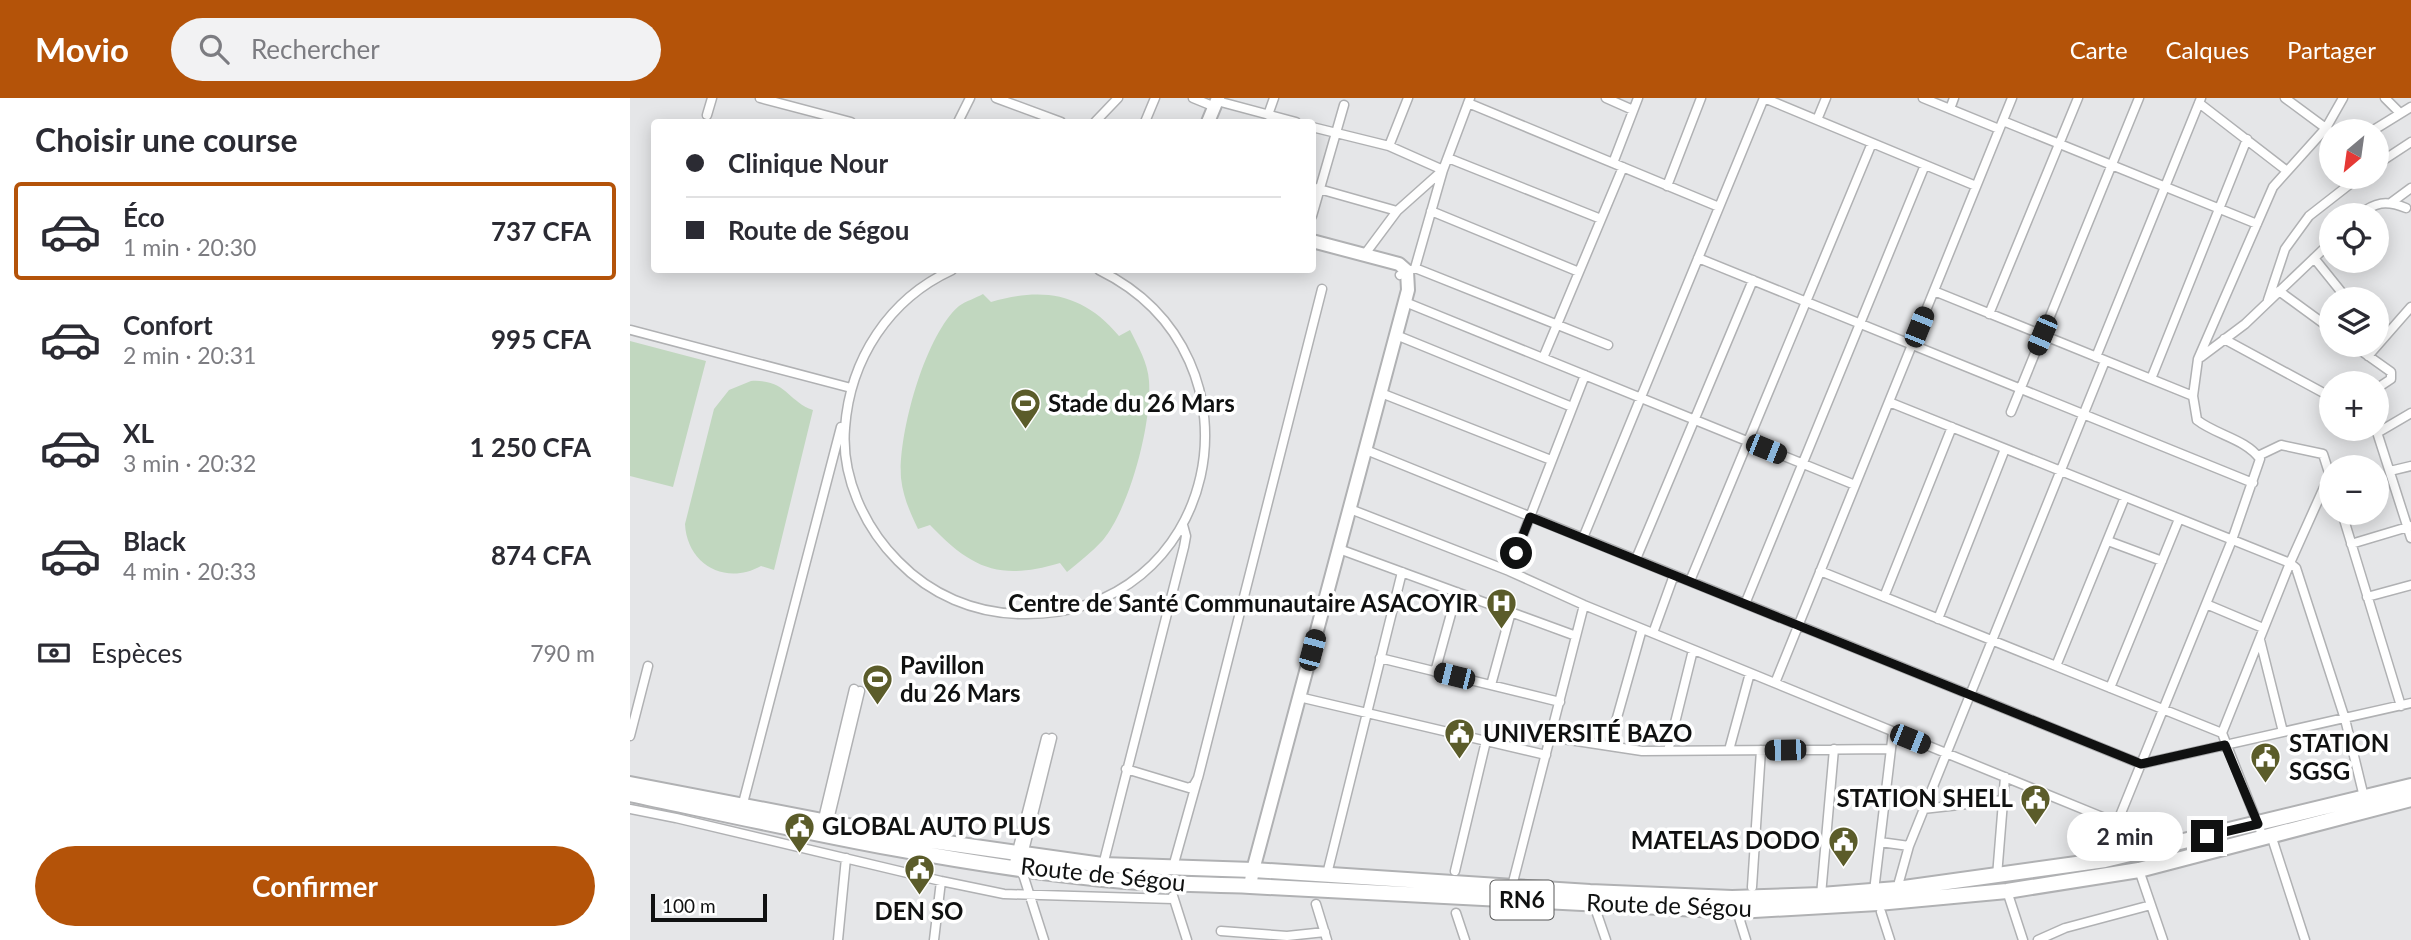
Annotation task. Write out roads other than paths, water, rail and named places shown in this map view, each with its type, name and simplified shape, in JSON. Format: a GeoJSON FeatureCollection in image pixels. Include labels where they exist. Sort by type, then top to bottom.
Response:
{"type":"FeatureCollection","features":[{"type":"Feature","properties":{"kind":"highway","name":"Route de Ségou"},"geometry":{"type":"LineString","coordinates":[[630,784],[741,812]]}},
{"type":"Feature","properties":{"kind":"highway","name":"Route de Ségou"},"geometry":{"type":"LineString","coordinates":[[630,794],[741,812],[958,860],[1018,861],[1101,872],[1172,891],[1246,886],[1737,911],[1878,903],[2007,891],[2139,870],[2264,832],[2364,797],[2411,786]]}},
{"type":"Feature","properties":{"kind":"highway","name":"Route de Ségou"},"geometry":{"type":"LineString","coordinates":[[1101,872],[1173,867],[1326,874],[1590,892],[1732,898],[1821,895],[1996,877],[2105,860],[2264,832],[2411,800]]}},
{"type":"Feature","properties":{"kind":"street"},"geometry":{"type":"LineString","coordinates":[[706,115],[712,98]]}},
{"type":"Feature","properties":{"kind":"street"},"geometry":{"type":"LineString","coordinates":[[760,98],[840,119]]}},
{"type":"Feature","properties":{"kind":"street"},"geometry":{"type":"LineString","coordinates":[[960,119],[970,98]]}},
{"type":"Feature","properties":{"kind":"street"},"geometry":{"type":"LineString","coordinates":[[996,98],[1053,119]]}},
{"type":"Feature","properties":{"kind":"street"},"geometry":{"type":"LineString","coordinates":[[1098,119],[1118,98]]}},
{"type":"Feature","properties":{"kind":"street"},"geometry":{"type":"LineString","coordinates":[[1145,119],[1155,98]]}},
{"type":"Feature","properties":{"kind":"street"},"geometry":{"type":"LineString","coordinates":[[1193,98],[1284,119]]}},
{"type":"Feature","properties":{"kind":"street"},"geometry":{"type":"LineString","coordinates":[[1268,115],[1274,98]]}},
{"type":"Feature","properties":{"kind":"street"},"geometry":{"type":"LineString","coordinates":[[1389,146],[1408,98]]}},
{"type":"Feature","properties":{"kind":"street"},"geometry":{"type":"LineString","coordinates":[[1606,98],[1633,110]]}},
{"type":"Feature","properties":{"kind":"street"},"geometry":{"type":"LineString","coordinates":[[1613,163],[1638,98]]}},
{"type":"Feature","properties":{"kind":"street"},"geometry":{"type":"LineString","coordinates":[[1667,186],[1701,98]]}},
{"type":"Feature","properties":{"kind":"street"},"geometry":{"type":"LineString","coordinates":[[1583,538],[1764,98],[1976,186]]}},
{"type":"Feature","properties":{"kind":"street"},"geometry":{"type":"LineString","coordinates":[[1817,120],[1826,98]]}},
{"type":"Feature","properties":{"kind":"street"},"geometry":{"type":"LineString","coordinates":[[1923,98],[2059,144],[2257,224]]}},
{"type":"Feature","properties":{"kind":"street"},"geometry":{"type":"LineString","coordinates":[[1950,109],[1954,98]]}},
{"type":"Feature","properties":{"kind":"street"},"geometry":{"type":"LineString","coordinates":[[1775,683],[2012,98]]}},
{"type":"Feature","properties":{"kind":"street"},"geometry":{"type":"LineString","coordinates":[[1989,314],[2078,98]]}},
{"type":"Feature","properties":{"kind":"street"},"geometry":{"type":"LineString","coordinates":[[2011,412],[2139,98]]}},
{"type":"Feature","properties":{"kind":"street"},"geometry":{"type":"LineString","coordinates":[[2285,98],[2319,123]]}},
{"type":"Feature","properties":{"kind":"street"},"geometry":{"type":"LineString","coordinates":[[2333,119],[2343,98]]}},
{"type":"Feature","properties":{"kind":"street"},"geometry":{"type":"LineString","coordinates":[[2385,98],[2400,113]]}},
{"type":"Feature","properties":{"kind":"street"},"geometry":{"type":"LineString","coordinates":[[1246,886],[1400,288],[1431,211],[1469,101],[1719,207]]}},
{"type":"Feature","properties":{"kind":"street"},"geometry":{"type":"LineString","coordinates":[[2096,357],[2200,101],[2287,171]]}},
{"type":"Feature","properties":{"kind":"street"},"geometry":{"type":"LineString","coordinates":[[1203,119],[1214,102]]}},
{"type":"Feature","properties":{"kind":"street"},"geometry":{"type":"LineString","coordinates":[[1209,119],[1214,102]]}},
{"type":"Feature","properties":{"kind":"street"},"geometry":{"type":"LineString","coordinates":[[1344,105],[1316,188],[1397,211]]}},
{"type":"Feature","properties":{"kind":"street"},"geometry":{"type":"LineString","coordinates":[[2389,120],[2411,107]]}},
{"type":"Feature","properties":{"kind":"street"},"geometry":{"type":"LineString","coordinates":[[1316,128],[1389,146],[1443,170]]}},
{"type":"Feature","properties":{"kind":"street"},"geometry":{"type":"LineString","coordinates":[[2151,379],[2247,139]]}},
{"type":"Feature","properties":{"kind":"street"},"geometry":{"type":"LineString","coordinates":[[2105,860],[2117,824],[2232,540],[2260,459],[2255,451],[2197,420],[2193,396],[2198,359],[2273,187],[2319,139]]}},
{"type":"Feature","properties":{"kind":"street"},"geometry":{"type":"LineString","coordinates":[[2389,156],[2411,142]]}},
{"type":"Feature","properties":{"kind":"street"},"geometry":{"type":"LineString","coordinates":[[1690,582],[1872,143]]}},
{"type":"Feature","properties":{"kind":"street"},"geometry":{"type":"LineString","coordinates":[[1448,158],[1601,219]]}},
{"type":"Feature","properties":{"kind":"street"},"geometry":{"type":"LineString","coordinates":[[1745,604],[1925,165]]}},
{"type":"Feature","properties":{"kind":"street"},"geometry":{"type":"LineString","coordinates":[[1543,358],[1623,167]]}},
{"type":"Feature","properties":{"kind":"street"},"geometry":{"type":"LineString","coordinates":[[1365,254],[1397,211],[1443,170]]}},
{"type":"Feature","properties":{"kind":"street"},"geometry":{"type":"LineString","coordinates":[[2387,203],[2411,187]]}},
{"type":"Feature","properties":{"kind":"street"},"geometry":{"type":"LineString","coordinates":[[2267,302],[2285,249],[2309,216],[2344,189]]}},
{"type":"Feature","properties":{"kind":"street"},"geometry":{"type":"LineString","coordinates":[[2392,202],[2406,208]]}},
{"type":"Feature","properties":{"kind":"street"},"geometry":{"type":"LineString","coordinates":[[1431,211],[1579,272]]}},
{"type":"Feature","properties":{"kind":"street"},"geometry":{"type":"LineString","coordinates":[[1249,870],[1299,697],[1408,290],[1407,272],[1399,264],[1316,242]]}},
{"type":"Feature","properties":{"kind":"street"},"geometry":{"type":"LineString","coordinates":[[1316,250],[1407,272],[1557,324],[1608,345]]}},
{"type":"Feature","properties":{"kind":"street"},"geometry":{"type":"LineString","coordinates":[[2198,359],[2267,302],[2319,253]]}},
{"type":"Feature","properties":{"kind":"street"},"geometry":{"type":"LineString","coordinates":[[1698,258],[2253,484]]}},
{"type":"Feature","properties":{"kind":"street"},"geometry":{"type":"LineString","coordinates":[[2314,258],[2337,287]]}},
{"type":"Feature","properties":{"kind":"street"},"geometry":{"type":"LineString","coordinates":[[741,812],[851,388],[870,343],[894,311],[925,284],[946,273]]}},
{"type":"Feature","properties":{"kind":"street"},"geometry":{"type":"LineString","coordinates":[[848,400],[844,436],[846,458],[860,508],[888,551],[905,569],[959,603],[1002,614],[1034,614],[1092,603],[1132,580],[1154,561],[1183,525],[1198,487],[1206,446],[1205,414],[1195,374],[1182,345],[1165,320],[1131,288],[1104,273]]}},
{"type":"Feature","properties":{"kind":"street"},"geometry":{"type":"LineString","coordinates":[[1636,559],[1753,280]]}},
{"type":"Feature","properties":{"kind":"street"},"geometry":{"type":"LineString","coordinates":[[1173,867],[1322,289]]}},
{"type":"Feature","properties":{"kind":"street"},"geometry":{"type":"LineString","coordinates":[[1934,291],[2193,396]]}},
{"type":"Feature","properties":{"kind":"street"},"geometry":{"type":"LineString","coordinates":[[2279,291],[2319,320]]}},
{"type":"Feature","properties":{"kind":"street"},"geometry":{"type":"LineString","coordinates":[[1405,302],[1855,485]]}},
{"type":"Feature","properties":{"kind":"street"},"geometry":{"type":"LineString","coordinates":[[2389,331],[2411,307]]}},
{"type":"Feature","properties":{"kind":"street"},"geometry":{"type":"LineString","coordinates":[[631,330],[851,388]]}},
{"type":"Feature","properties":{"kind":"street"},"geometry":{"type":"LineString","coordinates":[[1396,335],[1572,407]]}},
{"type":"Feature","properties":{"kind":"street"},"geometry":{"type":"LineString","coordinates":[[2224,339],[2319,390]]}},
{"type":"Feature","properties":{"kind":"street"},"geometry":{"type":"LineString","coordinates":[[2369,357],[2391,372],[2389,380]]}},
{"type":"Feature","properties":{"kind":"street"},"geometry":{"type":"LineString","coordinates":[[1897,889],[1923,809],[2105,361]]}},
{"type":"Feature","properties":{"kind":"street"},"geometry":{"type":"LineString","coordinates":[[1509,572],[1585,375]]}},
{"type":"Feature","properties":{"kind":"street"},"geometry":{"type":"LineString","coordinates":[[1381,393],[1551,460]]}},
{"type":"Feature","properties":{"kind":"street"},"geometry":{"type":"LineString","coordinates":[[1889,402],[2296,568],[2345,719],[2364,797]]}},
{"type":"Feature","properties":{"kind":"street"},"geometry":{"type":"LineString","coordinates":[[2389,425],[2411,413]]}},
{"type":"Feature","properties":{"kind":"street"},"geometry":{"type":"LineString","coordinates":[[1884,597],[1952,427]]}},
{"type":"Feature","properties":{"kind":"street"},"geometry":{"type":"LineString","coordinates":[[2258,456],[2281,445],[2323,455]]}},
{"type":"Feature","properties":{"kind":"street"},"geometry":{"type":"LineString","coordinates":[[1938,619],[2005,449]]}},
{"type":"Feature","properties":{"kind":"street"},"geometry":{"type":"LineString","coordinates":[[1366,450],[2141,764],[2411,703]]}},
{"type":"Feature","properties":{"kind":"street"},"geometry":{"type":"LineString","coordinates":[[2411,466],[2389,471],[2411,538]]}},
{"type":"Feature","properties":{"kind":"street"},"geometry":{"type":"LineString","coordinates":[[2056,666],[2125,497]]}},
{"type":"Feature","properties":{"kind":"street"},"geometry":{"type":"LineString","coordinates":[[2305,940],[2264,832],[2222,733],[2263,628],[2319,500]]}},
{"type":"Feature","properties":{"kind":"street"},"geometry":{"type":"LineString","coordinates":[[1350,509],[1509,572],[2117,824]]}},
{"type":"Feature","properties":{"kind":"street"},"geometry":{"type":"LineString","coordinates":[[2110,688],[2179,519]]}},
{"type":"Feature","properties":{"kind":"street"},"geometry":{"type":"LineString","coordinates":[[1101,872],[1184,547],[1186,536],[1183,525]]}},
{"type":"Feature","properties":{"kind":"street"},"geometry":{"type":"LineString","coordinates":[[2345,525],[2401,706]]}},
{"type":"Feature","properties":{"kind":"street"},"geometry":{"type":"LineString","coordinates":[[2351,544],[2409,526]]}},
{"type":"Feature","properties":{"kind":"street"},"geometry":{"type":"LineString","coordinates":[[2108,541],[2162,561]]}},
{"type":"Feature","properties":{"kind":"street"},"geometry":{"type":"LineString","coordinates":[[1339,549],[1576,636]]}},
{"type":"Feature","properties":{"kind":"street"},"geometry":{"type":"LineString","coordinates":[[1820,571],[2222,733]]}},
{"type":"Feature","properties":{"kind":"street"},"geometry":{"type":"LineString","coordinates":[[1326,874],[1402,572]]}},
{"type":"Feature","properties":{"kind":"street"},"geometry":{"type":"LineString","coordinates":[[1653,633],[1674,575]]}},
{"type":"Feature","properties":{"kind":"street"},"geometry":{"type":"LineString","coordinates":[[2367,597],[2411,585]]}},
{"type":"Feature","properties":{"kind":"street"},"geometry":{"type":"LineString","coordinates":[[1435,672],[1457,592]]}},
{"type":"Feature","properties":{"kind":"street"},"geometry":{"type":"LineString","coordinates":[[2206,604],[2263,628]]}},
{"type":"Feature","properties":{"kind":"street"},"geometry":{"type":"LineString","coordinates":[[1512,886],[1584,605]]}},
{"type":"Feature","properties":{"kind":"street"},"geometry":{"type":"LineString","coordinates":[[1491,685],[1511,612]]}},
{"type":"Feature","properties":{"kind":"street"},"geometry":{"type":"LineString","coordinates":[[1609,746],[1642,629]]}},
{"type":"Feature","properties":{"kind":"street"},"geometry":{"type":"LineString","coordinates":[[2259,639],[2283,732]]}},
{"type":"Feature","properties":{"kind":"street"},"geometry":{"type":"LineString","coordinates":[[1668,751],[1693,650]]}},
{"type":"Feature","properties":{"kind":"street"},"geometry":{"type":"LineString","coordinates":[[1380,659],[1560,702]]}},
{"type":"Feature","properties":{"kind":"street"},"geometry":{"type":"LineString","coordinates":[[630,736],[649,666]]}},
{"type":"Feature","properties":{"kind":"street"},"geometry":{"type":"LineString","coordinates":[[1729,750],[1750,673]]}},
{"type":"Feature","properties":{"kind":"street"},"geometry":{"type":"LineString","coordinates":[[824,829],[857,690]]}},
{"type":"Feature","properties":{"kind":"street"},"geometry":{"type":"LineString","coordinates":[[1299,697],[1546,755]]}},
{"type":"Feature","properties":{"kind":"street"},"geometry":{"type":"LineString","coordinates":[[1874,891],[1893,732]]}},
{"type":"Feature","properties":{"kind":"street"},"geometry":{"type":"LineString","coordinates":[[1550,737],[1642,751],[1891,749]]}},
{"type":"Feature","properties":{"kind":"street"},"geometry":{"type":"LineString","coordinates":[[1044,940],[1018,861],[1049,738]]}},
{"type":"Feature","properties":{"kind":"street"},"geometry":{"type":"LineString","coordinates":[[1455,871],[1486,741]]}},
{"type":"Feature","properties":{"kind":"street"},"geometry":{"type":"LineString","coordinates":[[1821,895],[1833,749]]}},
{"type":"Feature","properties":{"kind":"street"},"geometry":{"type":"LineString","coordinates":[[1752,887],[1761,750]]}},
{"type":"Feature","properties":{"kind":"street"},"geometry":{"type":"LineString","coordinates":[[1126,769],[1189,788],[1198,778]]}},
{"type":"Feature","properties":{"kind":"street"},"geometry":{"type":"LineString","coordinates":[[1996,877],[2005,778]]}},
{"type":"Feature","properties":{"kind":"street"},"geometry":{"type":"LineString","coordinates":[[1923,809],[2003,800]]}},
{"type":"Feature","properties":{"kind":"street"},"geometry":{"type":"LineString","coordinates":[[630,809],[676,817],[1004,894],[1172,891],[1187,940]]}},
{"type":"Feature","properties":{"kind":"street"},"geometry":{"type":"LineString","coordinates":[[1880,842],[1909,846]]}},
{"type":"Feature","properties":{"kind":"street"},"geometry":{"type":"LineString","coordinates":[[838,940],[846,858]]}},
{"type":"Feature","properties":{"kind":"street"},"geometry":{"type":"LineString","coordinates":[[2139,870],[2162,940]]}},
{"type":"Feature","properties":{"kind":"street"},"geometry":{"type":"LineString","coordinates":[[934,940],[941,881]]}},
{"type":"Feature","properties":{"kind":"street"},"geometry":{"type":"LineString","coordinates":[[2007,891],[2023,940]]}},
{"type":"Feature","properties":{"kind":"street"},"geometry":{"type":"LineString","coordinates":[[1221,931],[1326,936],[1316,904]]}},
{"type":"Feature","properties":{"kind":"street"},"geometry":{"type":"LineString","coordinates":[[1594,905],[1606,940]]}},
{"type":"Feature","properties":{"kind":"street"},"geometry":{"type":"LineString","coordinates":[[2038,940],[2065,928],[2151,905]]}},
{"type":"Feature","properties":{"kind":"street"},"geometry":{"type":"LineString","coordinates":[[1737,911],[1746,940]]}},
{"type":"Feature","properties":{"kind":"street"},"geometry":{"type":"LineString","coordinates":[[1881,912],[1890,940]]}},
{"type":"Feature","properties":{"kind":"street"},"geometry":{"type":"LineString","coordinates":[[1456,913],[1465,940]]}},
{"type":"Feature","properties":{"kind":"place","name":"Stade du 26 Mars"},"geometry":{"type":"Point","coordinates":[1025,431]}},
{"type":"Feature","properties":{"kind":"place","name":"Centre de Santé Communautaire ASACOYIR"},"geometry":{"type":"Point","coordinates":[1501,631]}},
{"type":"Feature","properties":{"kind":"place","name":"Pavillon du 26 Mars"},"geometry":{"type":"Point","coordinates":[877,707]}},
{"type":"Feature","properties":{"kind":"place","name":"UNIVERSITÉ BAZO"},"geometry":{"type":"Point","coordinates":[1460,761]}},
{"type":"Feature","properties":{"kind":"place","name":"STATION SGSG"},"geometry":{"type":"Point","coordinates":[2266,785]}},
{"type":"Feature","properties":{"kind":"place","name":"STATION SHELL"},"geometry":{"type":"Point","coordinates":[2036,826]}},
{"type":"Feature","properties":{"kind":"place","name":"GLOBAL AUTO PLUS"},"geometry":{"type":"Point","coordinates":[799,854]}},
{"type":"Feature","properties":{"kind":"place","name":"MATELAS DODO"},"geometry":{"type":"Point","coordinates":[1843,868]}},
{"type":"Feature","properties":{"kind":"place","name":"DEN SO"},"geometry":{"type":"Point","coordinates":[919,897]}}]}
